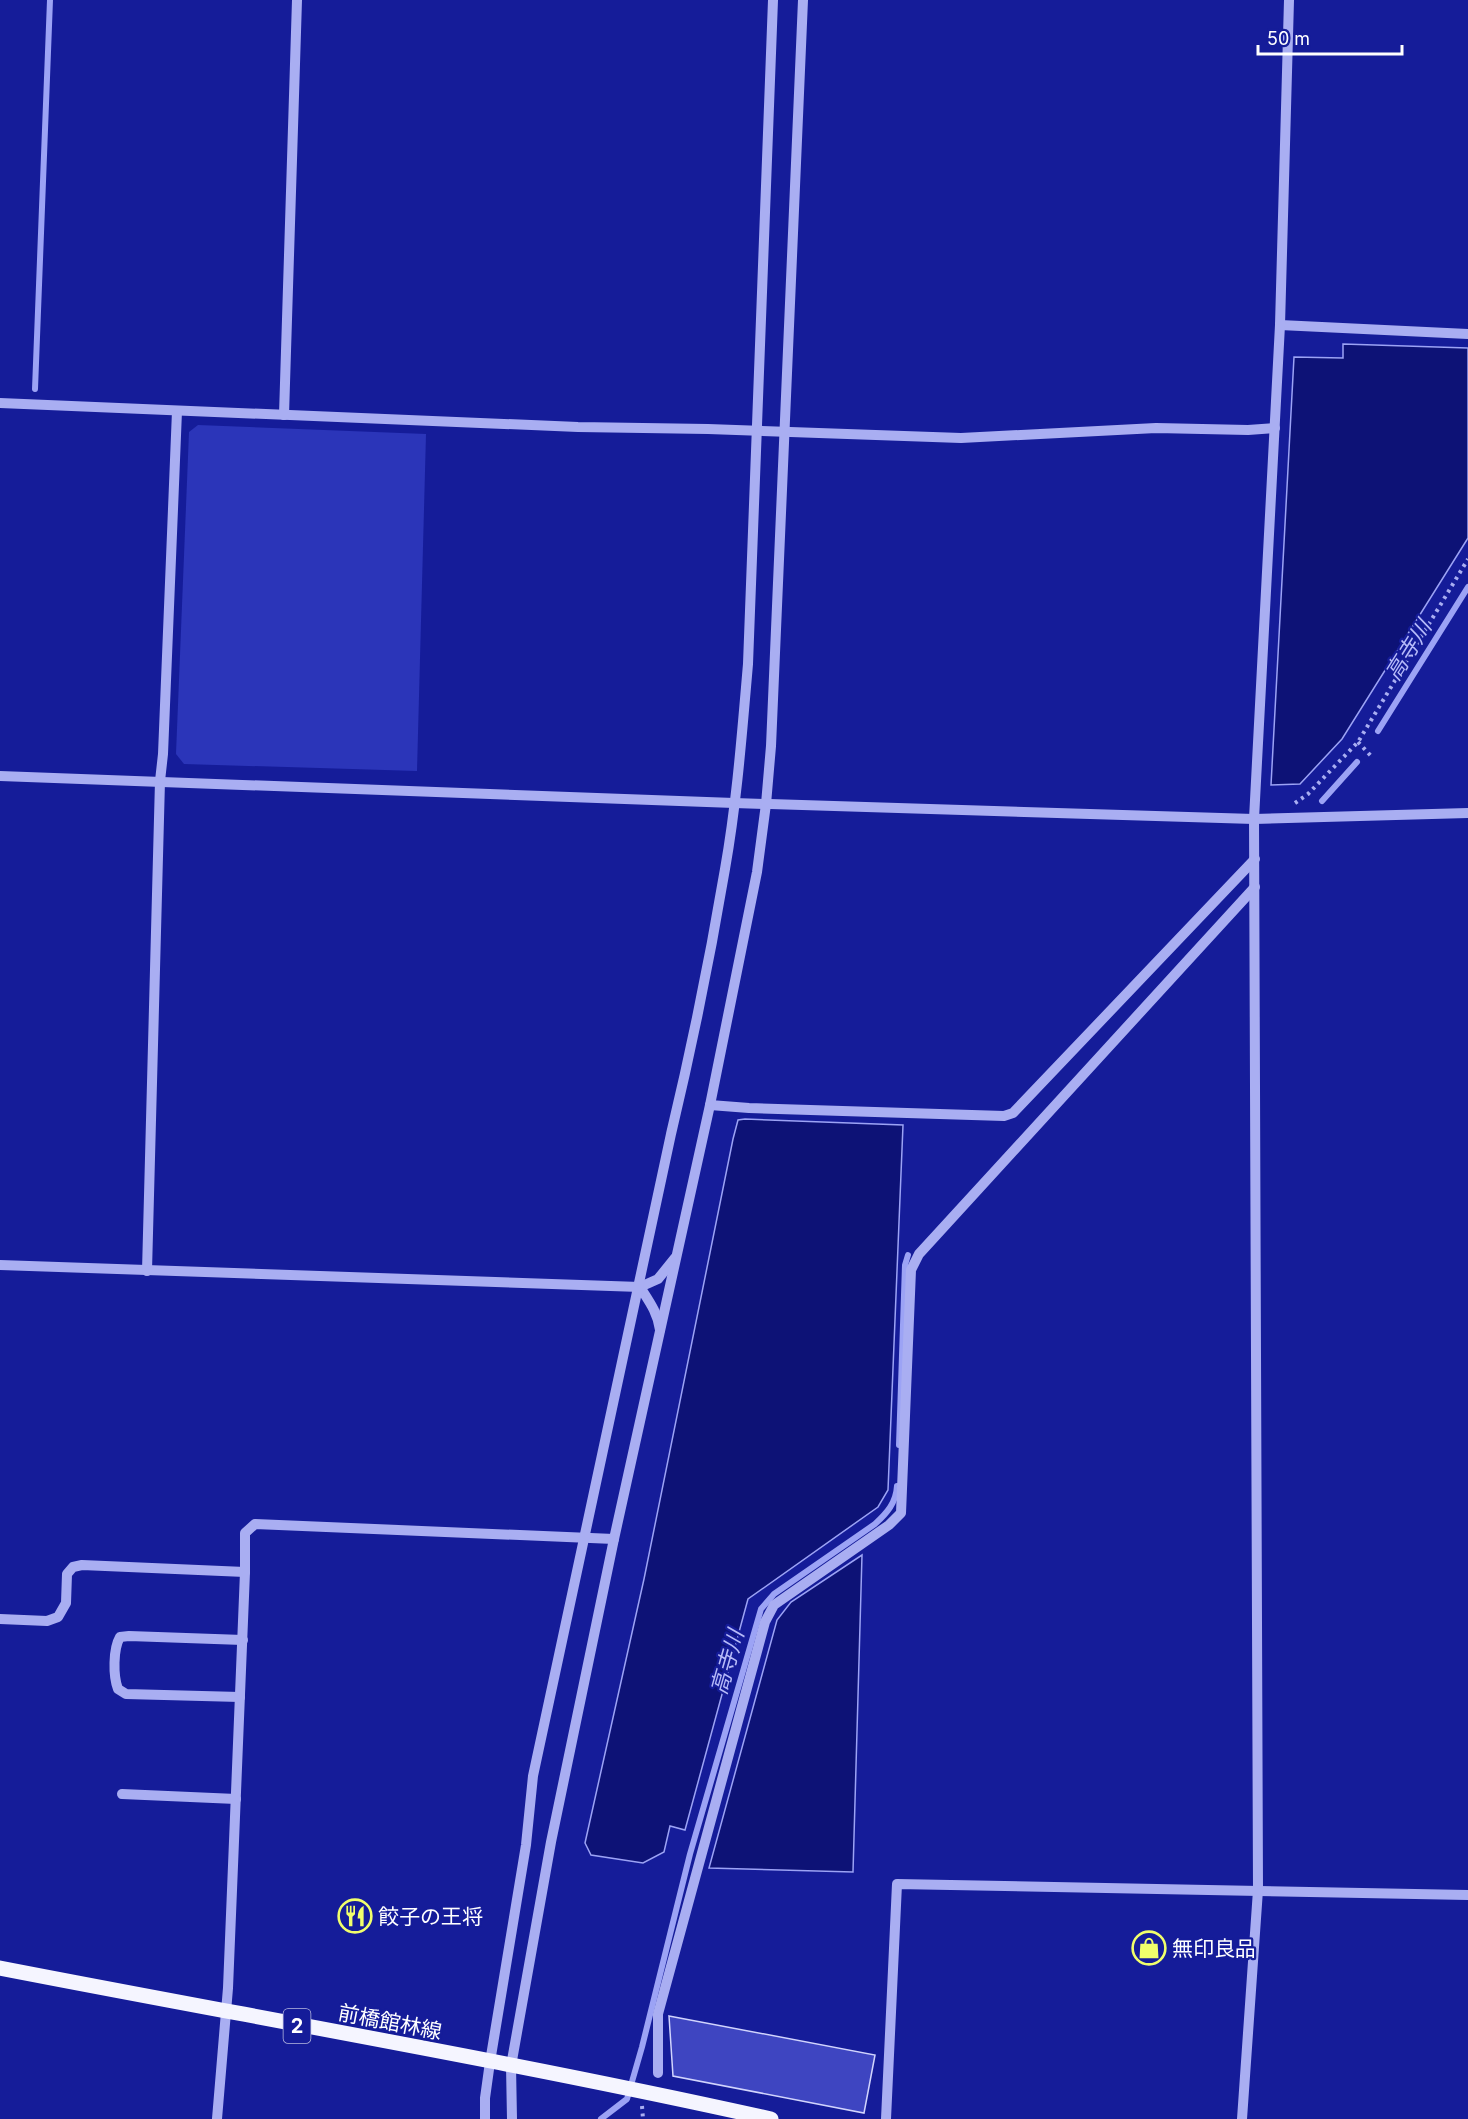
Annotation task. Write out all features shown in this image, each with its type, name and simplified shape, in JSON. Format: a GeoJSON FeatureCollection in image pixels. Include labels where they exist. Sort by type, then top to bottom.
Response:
{"type":"FeatureCollection","features":[{"type":"Feature","properties":{"kind":"main road","name":"前橋館林線"},"geometry":{"type":"LineString","coordinates":[[0,1968],[595,2080],[771,2119]]}},
{"type":"Feature","properties":{"kind":"street"},"geometry":{"type":"LineString","coordinates":[[284,415],[297,0]]}},
{"type":"Feature","properties":{"kind":"street"},"geometry":{"type":"LineString","coordinates":[[485,2119],[490,2062],[526,1845],[534,1776],[671,1134],[690,1056],[726,868],[748,664],[773,0]]}},
{"type":"Feature","properties":{"kind":"street"},"geometry":{"type":"LineString","coordinates":[[512,2119],[511,2066],[551,1842],[710,1105],[757,872],[771,746],[803,0]]}},
{"type":"Feature","properties":{"kind":"street"},"geometry":{"type":"LineString","coordinates":[[1242,2119],[1258,1890],[1254,819],[1280,325],[1289,0]]}},
{"type":"Feature","properties":{"kind":"street"},"geometry":{"type":"LineString","coordinates":[[1280,325],[1468,334]]}},
{"type":"Feature","properties":{"kind":"street"},"geometry":{"type":"LineString","coordinates":[[0,404],[578,427],[961,438],[1156,428],[1248,430],[1275,428]]}},
{"type":"Feature","properties":{"kind":"street"},"geometry":{"type":"LineString","coordinates":[[147,1270],[160,781],[177,411]]}},
{"type":"Feature","properties":{"kind":"street"},"geometry":{"type":"LineString","coordinates":[[0,776],[734,803],[1254,819],[1468,813]]}},
{"type":"Feature","properties":{"kind":"street"},"geometry":{"type":"LineString","coordinates":[[710,1105],[1005,1116],[1013,1113],[1255,859]]}},
{"type":"Feature","properties":{"kind":"street"},"geometry":{"type":"LineString","coordinates":[[658,2073],[658,2014],[765,1622],[774,1605],[889,1525],[901,1513],[911,1270],[919,1254],[1255,887]]}},
{"type":"Feature","properties":{"kind":"street"},"geometry":{"type":"LineString","coordinates":[[0,1265],[640,1287],[658,1279],[677,1256]]}},
{"type":"Feature","properties":{"kind":"street"},"geometry":{"type":"LineString","coordinates":[[640,1287],[651,1302],[659,1320],[660,1337]]}},
{"type":"Feature","properties":{"kind":"street"},"geometry":{"type":"LineString","coordinates":[[217,2119],[226,2012],[243,1640],[245,1533],[255,1524],[615,1539]]}},
{"type":"Feature","properties":{"kind":"street"},"geometry":{"type":"LineString","coordinates":[[0,1619],[47,1621],[58,1617],[66,1603],[67,1574],[73,1567],[245,1572]]}},
{"type":"Feature","properties":{"kind":"street"},"geometry":{"type":"LineString","coordinates":[[240,1697],[126,1694],[118,1689],[116,1683],[116,1643],[120,1637],[129,1636],[243,1640]]}},
{"type":"Feature","properties":{"kind":"street"},"geometry":{"type":"LineString","coordinates":[[122,1794],[236,1799]]}},
{"type":"Feature","properties":{"kind":"street"},"geometry":{"type":"LineString","coordinates":[[886,2119],[897,1884],[1468,1894]]}},
{"type":"Feature","properties":{"kind":"path"},"geometry":{"type":"LineString","coordinates":[[1276,818],[1308,794],[1358,742],[1468,559]]}},
{"type":"Feature","properties":{"kind":"path"},"geometry":{"type":"LineString","coordinates":[[1358,742],[1371,756]]}},
{"type":"Feature","properties":{"kind":"shaded area"},"geometry":{"type":"Polygon","coordinates":[[[198,425],[426,434],[417,771],[184,764],[176,754],[189,432],[198,425]]]}},
{"type":"Feature","properties":{"kind":"water"},"geometry":{"type":"Polygon","coordinates":[[[1343,344],[1468,348],[1468,538],[1342,739],[1300,784],[1271,785],[1294,357],[1343,358],[1343,344]]]}},
{"type":"Feature","properties":{"kind":"water"},"geometry":{"type":"Polygon","coordinates":[[[738,1120],[903,1125],[888,1490],[878,1507],[748,1599],[685,1830],[670,1826],[664,1852],[643,1863],[591,1855],[585,1843],[644,1579],[733,1139],[738,1120]]]}},
{"type":"Feature","properties":{"kind":"water"},"geometry":{"type":"Polygon","coordinates":[[[862,1555],[853,1872],[709,1868],[777,1620],[791,1602],[862,1555]]]}},
{"type":"Feature","properties":{"kind":"building"},"geometry":{"type":"Polygon","coordinates":[[[669,2016],[875,2055],[864,2113],[673,2076],[669,2016]]]}},
{"type":"Feature","properties":{"kind":"waterway"},"geometry":{"type":"LineString","coordinates":[[35,389],[50,0]]}},
{"type":"Feature","properties":{"kind":"waterway","name":"高寺川"},"geometry":{"type":"LineString","coordinates":[[1378,731],[1468,587]]}},
{"type":"Feature","properties":{"kind":"waterway","name":"高寺川"},"geometry":{"type":"LineString","coordinates":[[1322,801],[1357,762]]}},
{"type":"Feature","properties":{"kind":"waterway","name":"高寺川"},"geometry":{"type":"LineString","coordinates":[[899,1445],[905,1265],[908,1255]]}},
{"type":"Feature","properties":{"kind":"waterway","name":"高寺川"},"geometry":{"type":"LineString","coordinates":[[601,2119],[627,2099],[690,1854],[761,1609],[774,1594],[875,1524],[890,1507],[895,1498],[897,1486]]}},
{"type":"Feature","properties":{"kind":"place","name":"餃子の王将"},"geometry":{"type":"Point","coordinates":[355,1916]}},
{"type":"Feature","properties":{"kind":"place","name":"無印良品"},"geometry":{"type":"Point","coordinates":[1149,1948]}}]}
